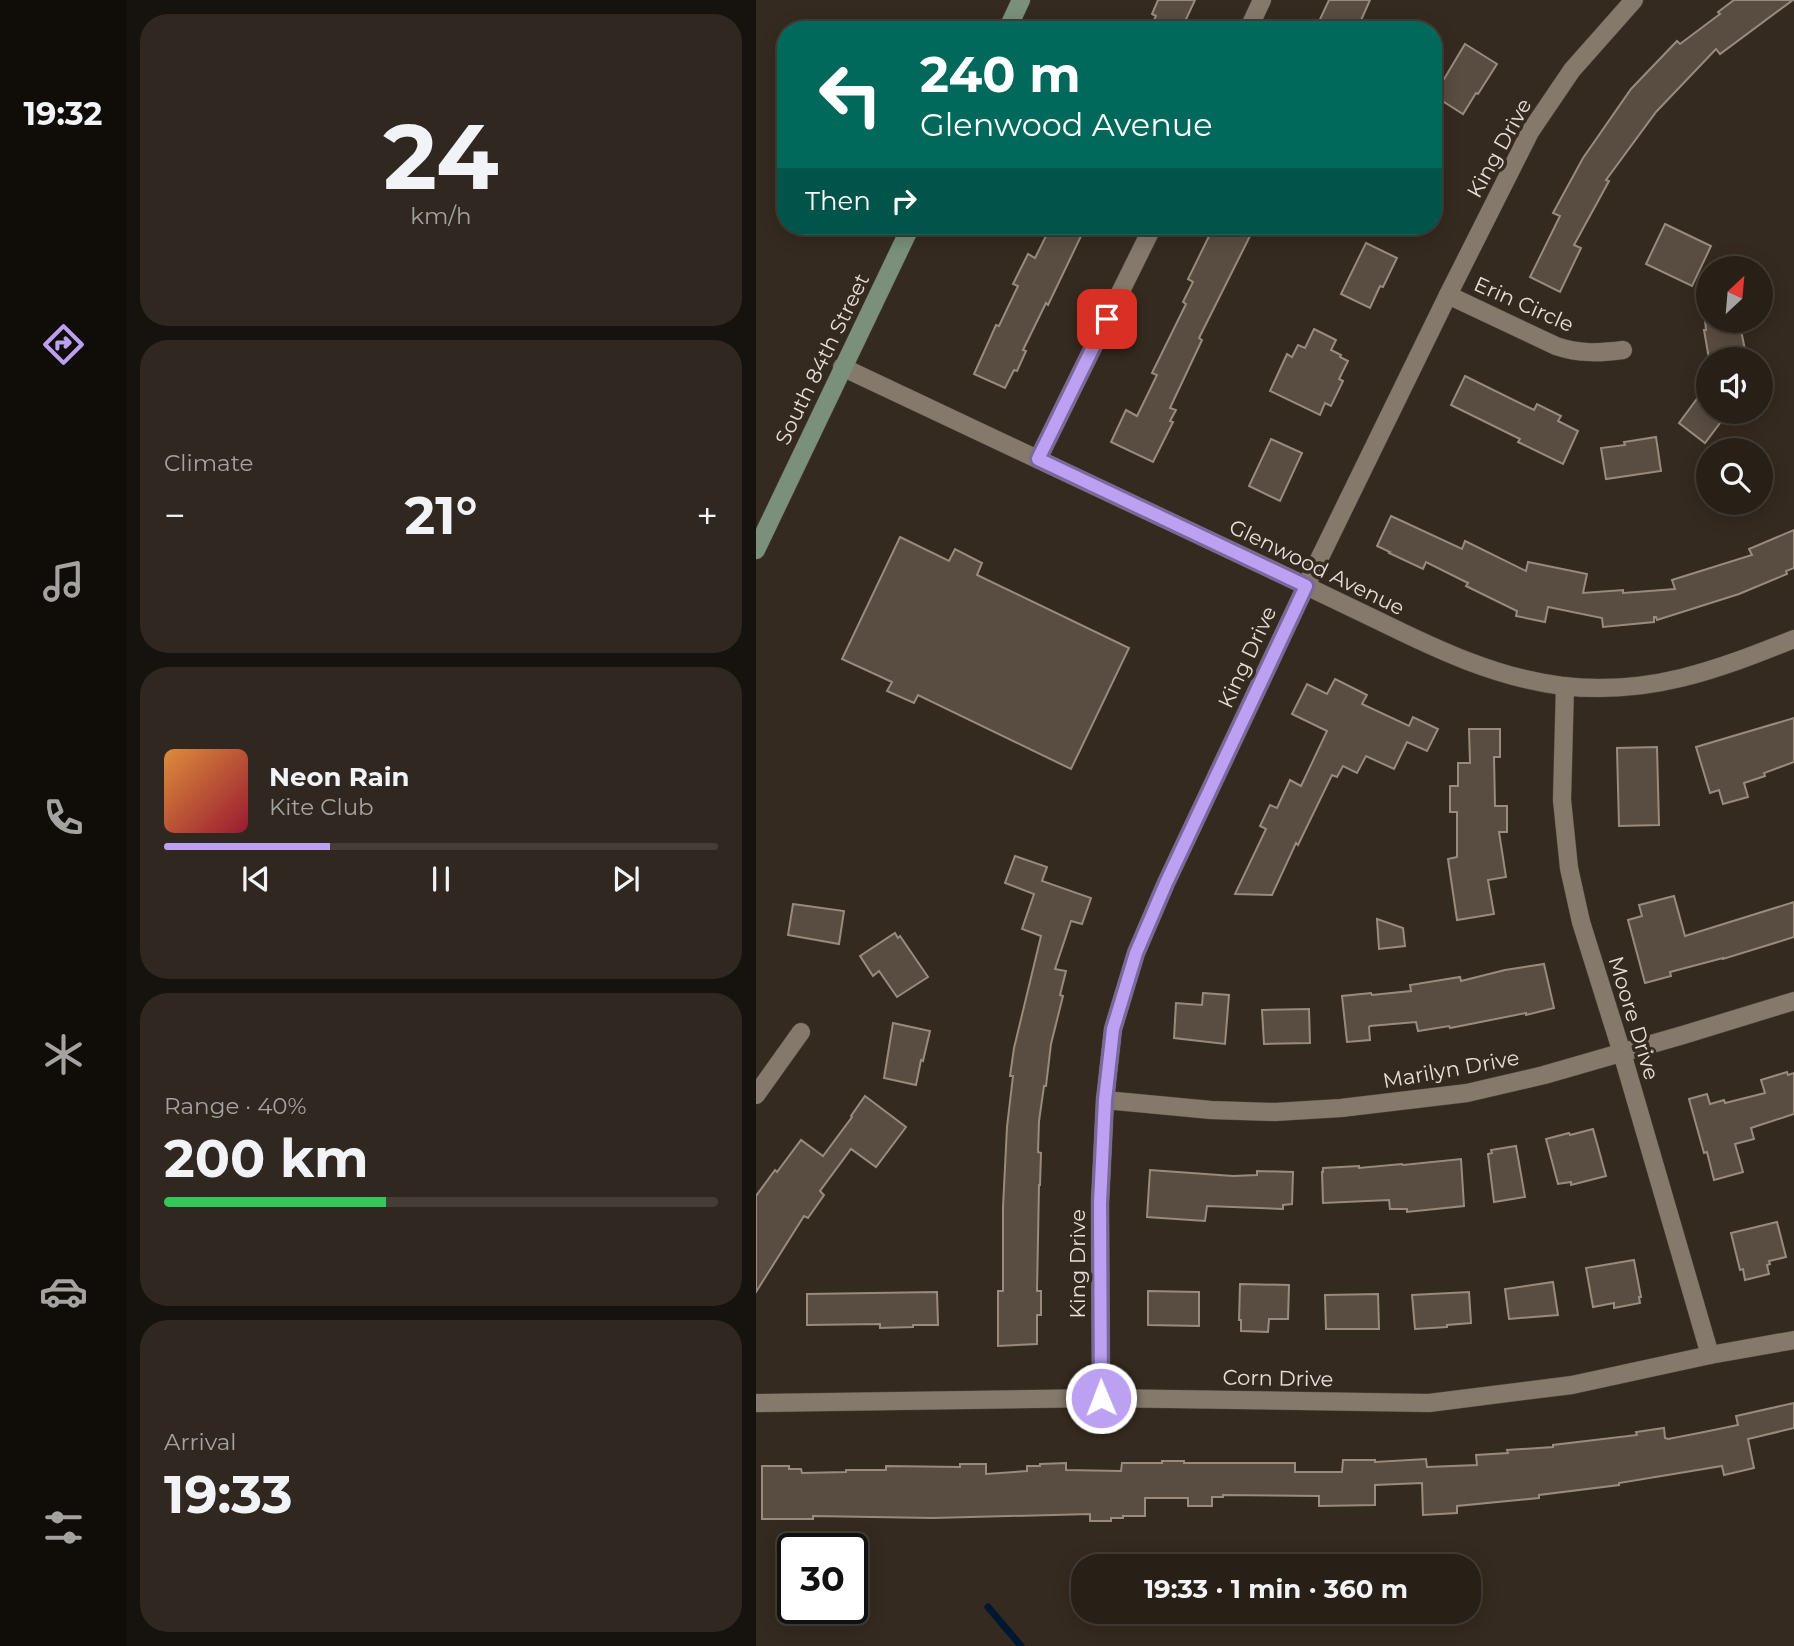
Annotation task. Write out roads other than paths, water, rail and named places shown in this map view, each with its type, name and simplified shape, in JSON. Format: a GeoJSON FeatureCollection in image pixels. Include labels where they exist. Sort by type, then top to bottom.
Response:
{"type":"FeatureCollection","features":[{"type":"Feature","properties":{"kind":"street"},"geometry":{"type":"LineString","coordinates":[[1011,21],[1021,0]]}},
{"type":"Feature","properties":{"kind":"street"},"geometry":{"type":"LineString","coordinates":[[1252,21],[1262,0]]}},
{"type":"Feature","properties":{"kind":"street","name":"King Drive"},"geometry":{"type":"LineString","coordinates":[[1101,1398],[1100,1203],[1105,1100],[1113,1029],[1136,953],[1166,883],[1306,586],[1530,132],[1572,70],[1634,0]]}},
{"type":"Feature","properties":{"kind":"street","name":"South 84th Street"},"geometry":{"type":"LineString","coordinates":[[756,550],[907,235]]}},
{"type":"Feature","properties":{"kind":"street"},"geometry":{"type":"LineString","coordinates":[[1038,459],[1149,235]]}},
{"type":"Feature","properties":{"kind":"street","name":"Erin Circle"},"geometry":{"type":"LineString","coordinates":[[1448,295],[1570,351],[1623,350]]}},
{"type":"Feature","properties":{"kind":"street","name":"Glenwood Avenue"},"geometry":{"type":"LineString","coordinates":[[842,367],[1438,650],[1502,674],[1565,686],[1643,686],[1733,664],[1794,639]]}},
{"type":"Feature","properties":{"kind":"street","name":"Moore Drive"},"geometry":{"type":"LineString","coordinates":[[1565,686],[1562,800],[1569,868],[1581,922],[1710,1355]]}},
{"type":"Feature","properties":{"kind":"street","name":"Marilyn Drive"},"geometry":{"type":"LineString","coordinates":[[1105,1100],[1211,1110],[1275,1112],[1341,1108],[1467,1093],[1544,1075],[1794,1001]]}},
{"type":"Feature","properties":{"kind":"street"},"geometry":{"type":"LineString","coordinates":[[756,1095],[801,1032]]}},
{"type":"Feature","properties":{"kind":"street","name":"Corn Drive"},"geometry":{"type":"LineString","coordinates":[[756,1403],[1101,1398],[1429,1403],[1572,1385],[1794,1340]]}},
{"type":"Feature","properties":{"kind":"waterway"},"geometry":{"type":"LineString","coordinates":[[988,1607],[1021,1646]]}}]}
